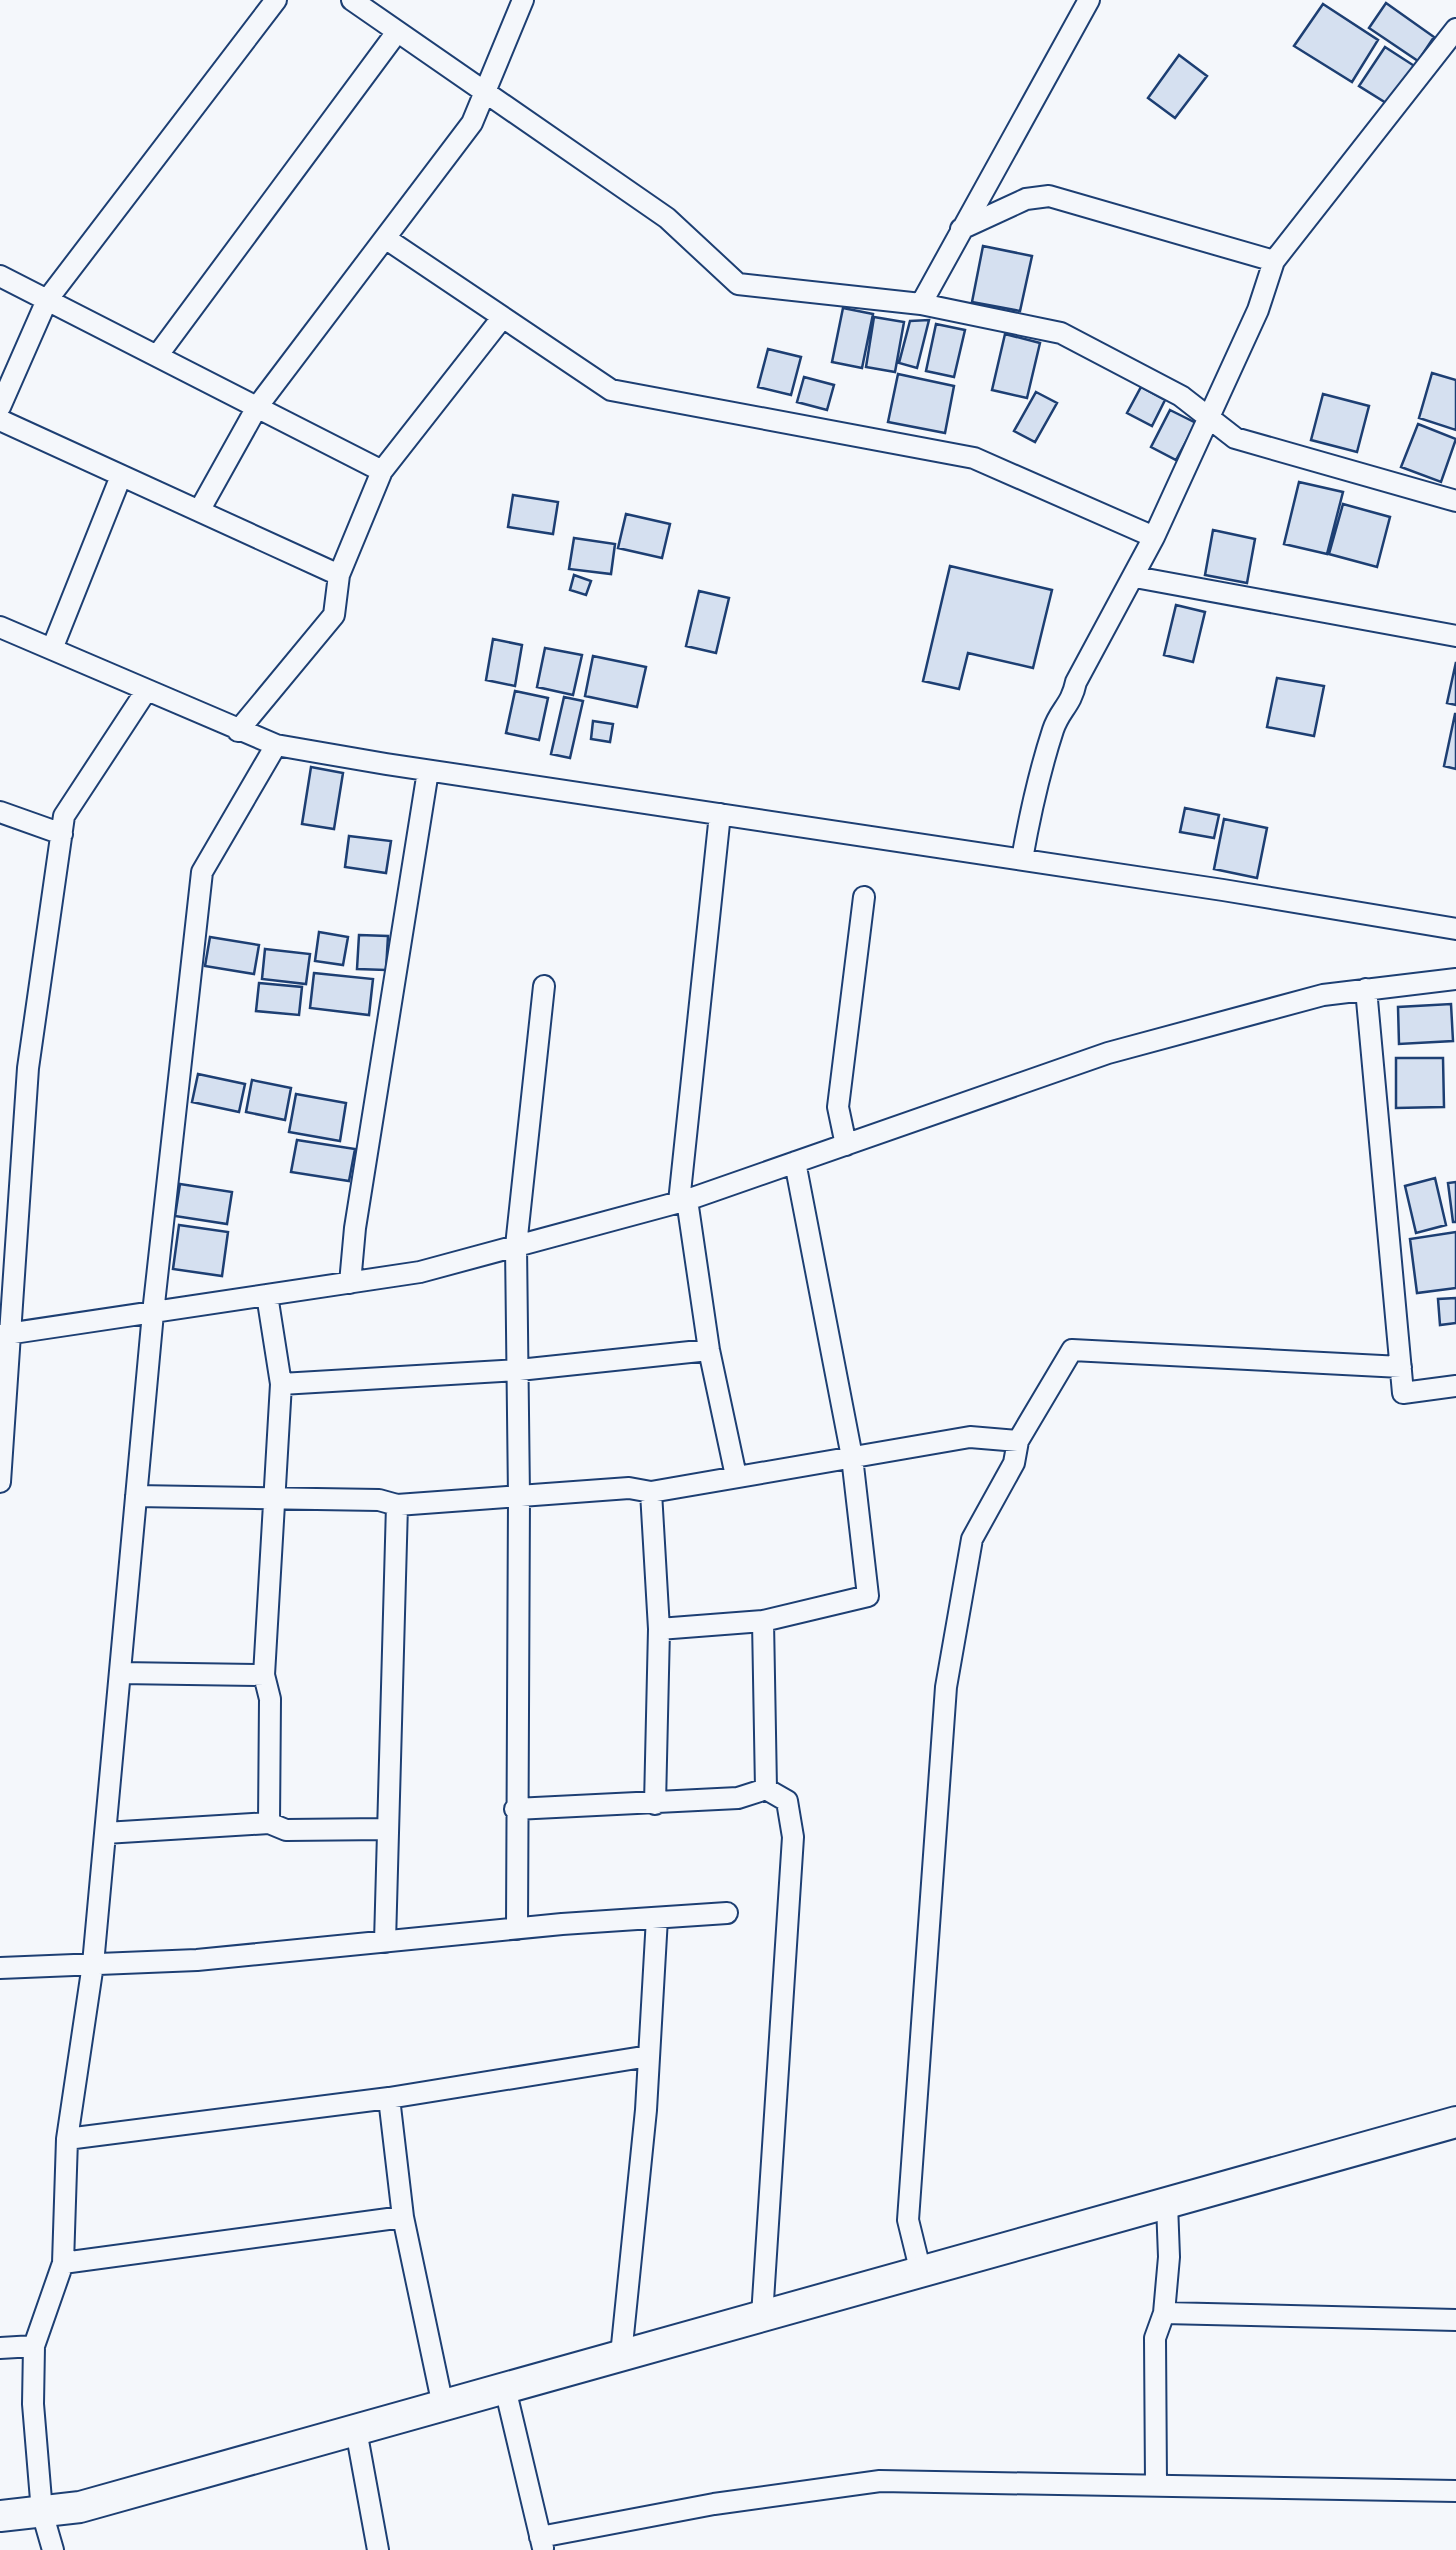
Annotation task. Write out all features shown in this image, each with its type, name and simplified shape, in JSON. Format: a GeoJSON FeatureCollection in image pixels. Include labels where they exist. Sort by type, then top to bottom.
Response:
{"type":"FeatureCollection","features":[{"type":"Feature","properties":{"kind":"street"},"geometry":{"type":"LineString","coordinates":[[0,406],[47,300],[276,0]]}},
{"type":"Feature","properties":{"kind":"street"},"geometry":{"type":"LineString","coordinates":[[352,0],[668,218],[738,284],[921,304],[1061,333],[1181,396],[1236,438],[1456,501]]}},
{"type":"Feature","properties":{"kind":"street"},"geometry":{"type":"LineString","coordinates":[[199,511],[257,407],[472,123],[523,0]]}},
{"type":"Feature","properties":{"kind":"street"},"geometry":{"type":"LineString","coordinates":[[921,304],[1089,0]]}},
{"type":"Feature","properties":{"kind":"street"},"geometry":{"type":"LineString","coordinates":[[1022,859],[1036,782],[1057,720],[1072,702],[1076,682],[1135,577],[1210,419],[1258,310],[1274,261],[1456,28]]}},
{"type":"Feature","properties":{"kind":"street"},"geometry":{"type":"LineString","coordinates":[[157,356],[397,32]]}},
{"type":"Feature","properties":{"kind":"street"},"geometry":{"type":"LineString","coordinates":[[961,229],[1026,199],[1049,196],[1274,261]]}},
{"type":"Feature","properties":{"kind":"street"},"geometry":{"type":"LineString","coordinates":[[385,238],[611,390],[974,458],[1154,537]]}},
{"type":"Feature","properties":{"kind":"street"},"geometry":{"type":"LineString","coordinates":[[0,276],[382,471]]}},
{"type":"Feature","properties":{"kind":"street"},"geometry":{"type":"LineString","coordinates":[[238,731],[334,615],[339,575],[382,471],[502,318]]}},
{"type":"Feature","properties":{"kind":"street"},"geometry":{"type":"LineString","coordinates":[[0,420],[339,575]]}},
{"type":"Feature","properties":{"kind":"street"},"geometry":{"type":"LineString","coordinates":[[52,649],[122,476]]}},
{"type":"Feature","properties":{"kind":"street"},"geometry":{"type":"LineString","coordinates":[[1135,577],[1456,636]]}},
{"type":"Feature","properties":{"kind":"street"},"geometry":{"type":"LineString","coordinates":[[0,627],[276,745],[1456,929]]}},
{"type":"Feature","properties":{"kind":"street"},"geometry":{"type":"LineString","coordinates":[[0,1482],[5,1335],[28,1068],[64,816],[146,691]]}},
{"type":"Feature","properties":{"kind":"street"},"geometry":{"type":"LineString","coordinates":[[53,2550],[42,2512],[33,2404],[34,2346],[63,2263],[67,2140],[93,1964],[178,1065],[202,872],[276,745]]}},
{"type":"Feature","properties":{"kind":"street"},"geometry":{"type":"LineString","coordinates":[[350,1283],[355,1228],[428,770]]}},
{"type":"Feature","properties":{"kind":"street"},"geometry":{"type":"LineString","coordinates":[[0,812],[62,834]]}},
{"type":"Feature","properties":{"kind":"street"},"geometry":{"type":"LineString","coordinates":[[720,814],[683,1201],[736,1476]]}},
{"type":"Feature","properties":{"kind":"street"},"geometry":{"type":"LineString","coordinates":[[846,1144],[838,1106],[864,897]]}},
{"type":"Feature","properties":{"kind":"street"},"geometry":{"type":"LineString","coordinates":[[5,1335],[420,1272],[683,1201],[1108,1054],[1323,994],[1456,980]]}},
{"type":"Feature","properties":{"kind":"street"},"geometry":{"type":"LineString","coordinates":[[516,1929],[516,1246],[544,986]]}},
{"type":"Feature","properties":{"kind":"street"},"geometry":{"type":"LineString","coordinates":[[1366,990],[1403,1394],[1456,1386]]}},
{"type":"Feature","properties":{"kind":"street"},"geometry":{"type":"LineString","coordinates":[[659,1629],[764,1621],[868,1596],[852,1457],[795,1162]]}},
{"type":"Feature","properties":{"kind":"street"},"geometry":{"type":"LineString","coordinates":[[268,1295],[281,1384],[264,1676],[270,1699],[269,1823]]}},
{"type":"Feature","properties":{"kind":"street"},"geometry":{"type":"LineString","coordinates":[[281,1384],[519,1370],[709,1350]]}},
{"type":"Feature","properties":{"kind":"street"},"geometry":{"type":"LineString","coordinates":[[921,2273],[908,2220],[946,1686],[972,1538],[1014,1463],[1018,1441],[1072,1350],[1400,1366]]}},
{"type":"Feature","properties":{"kind":"street"},"geometry":{"type":"LineString","coordinates":[[136,1496],[379,1500],[397,1505],[629,1488],[651,1492],[970,1437],[1018,1441]]}},
{"type":"Feature","properties":{"kind":"street"},"geometry":{"type":"LineString","coordinates":[[651,1492],[659,1629],[654,1804]]}},
{"type":"Feature","properties":{"kind":"street"},"geometry":{"type":"LineString","coordinates":[[385,1942],[397,1505]]}},
{"type":"Feature","properties":{"kind":"street"},"geometry":{"type":"LineString","coordinates":[[764,1621],[766,1789]]}},
{"type":"Feature","properties":{"kind":"street"},"geometry":{"type":"LineString","coordinates":[[120,1673],[264,1676]]}},
{"type":"Feature","properties":{"kind":"street"},"geometry":{"type":"LineString","coordinates":[[515,1808],[738,1798],[766,1789],[787,1801],[793,1837],[762,2316]]}},
{"type":"Feature","properties":{"kind":"street"},"geometry":{"type":"LineString","coordinates":[[105,1833],[269,1823],[286,1830],[386,1829]]}},
{"type":"Feature","properties":{"kind":"street"},"geometry":{"type":"LineString","coordinates":[[0,1968],[197,1960],[727,1913]]}},
{"type":"Feature","properties":{"kind":"street"},"geometry":{"type":"LineString","coordinates":[[620,2355],[649,2056],[657,1918]]}},
{"type":"Feature","properties":{"kind":"street"},"geometry":{"type":"LineString","coordinates":[[67,2140],[389,2098],[649,2056]]}},
{"type":"Feature","properties":{"kind":"street"},"geometry":{"type":"LineString","coordinates":[[389,2098],[402,2217],[443,2406]]}},
{"type":"Feature","properties":{"kind":"street"},"geometry":{"type":"LineString","coordinates":[[0,2516],[80,2507],[1456,2122]]}},
{"type":"Feature","properties":{"kind":"street"},"geometry":{"type":"LineString","coordinates":[[1156,2484],[1155,2338],[1164,2313],[1167,2204]]}},
{"type":"Feature","properties":{"kind":"street"},"geometry":{"type":"LineString","coordinates":[[63,2263],[402,2217]]}},
{"type":"Feature","properties":{"kind":"street"},"geometry":{"type":"LineString","coordinates":[[1164,2313],[1456,2320]]}},
{"type":"Feature","properties":{"kind":"street"},"geometry":{"type":"LineString","coordinates":[[0,2348],[34,2346]]}},
{"type":"Feature","properties":{"kind":"street"},"geometry":{"type":"LineString","coordinates":[[505,2388],[542,2543],[714,2504],[880,2481],[1456,2491]]}},
{"type":"Feature","properties":{"kind":"street"},"geometry":{"type":"LineString","coordinates":[[356,2430],[378,2550]]}},
{"type":"Feature","properties":{"kind":"building"},"geometry":{"type":"Polygon","coordinates":[[[1386,3],[1434,37],[1418,61],[1369,28],[1386,3]]]}},
{"type":"Feature","properties":{"kind":"building"},"geometry":{"type":"Polygon","coordinates":[[[1323,4],[1378,40],[1352,82],[1294,46],[1323,4]]]}},
{"type":"Feature","properties":{"kind":"building"},"geometry":{"type":"Polygon","coordinates":[[[1385,47],[1416,67],[1391,106],[1359,86],[1385,47]]]}},
{"type":"Feature","properties":{"kind":"building"},"geometry":{"type":"Polygon","coordinates":[[[1179,55],[1207,76],[1175,118],[1148,98],[1179,55]]]}},
{"type":"Feature","properties":{"kind":"building"},"geometry":{"type":"Polygon","coordinates":[[[983,246],[1032,256],[1020,311],[972,302],[983,246]]]}},
{"type":"Feature","properties":{"kind":"building"},"geometry":{"type":"Polygon","coordinates":[[[843,308],[873,314],[862,368],[832,362],[843,308]]]}},
{"type":"Feature","properties":{"kind":"building"},"geometry":{"type":"Polygon","coordinates":[[[874,317],[904,322],[895,372],[866,367],[874,317]]]}},
{"type":"Feature","properties":{"kind":"building"},"geometry":{"type":"Polygon","coordinates":[[[929,320],[917,368],[899,363],[910,321],[929,320]]]}},
{"type":"Feature","properties":{"kind":"building"},"geometry":{"type":"Polygon","coordinates":[[[936,324],[965,330],[954,377],[926,371],[936,324]]]}},
{"type":"Feature","properties":{"kind":"building"},"geometry":{"type":"Polygon","coordinates":[[[1005,334],[1040,343],[1027,398],[992,390],[1005,334]]]}},
{"type":"Feature","properties":{"kind":"building"},"geometry":{"type":"Polygon","coordinates":[[[768,349],[801,357],[791,395],[758,387],[768,349]]]}},
{"type":"Feature","properties":{"kind":"building"},"geometry":{"type":"Polygon","coordinates":[[[1432,373],[1456,380],[1456,430],[1419,418],[1432,373]]]}},
{"type":"Feature","properties":{"kind":"building"},"geometry":{"type":"Polygon","coordinates":[[[898,374],[954,386],[945,433],[888,422],[898,374]]]}},
{"type":"Feature","properties":{"kind":"building"},"geometry":{"type":"Polygon","coordinates":[[[804,377],[834,385],[827,410],[797,402],[804,377]]]}},
{"type":"Feature","properties":{"kind":"building"},"geometry":{"type":"Polygon","coordinates":[[[1141,387],[1165,400],[1152,426],[1127,413],[1141,387]]]}},
{"type":"Feature","properties":{"kind":"building"},"geometry":{"type":"Polygon","coordinates":[[[1036,392],[1057,403],[1035,442],[1014,431],[1036,392]]]}},
{"type":"Feature","properties":{"kind":"building"},"geometry":{"type":"Polygon","coordinates":[[[1323,394],[1369,406],[1357,452],[1311,440],[1323,394]]]}},
{"type":"Feature","properties":{"kind":"building"},"geometry":{"type":"Polygon","coordinates":[[[1170,410],[1196,423],[1176,460],[1151,447],[1170,410]]]}},
{"type":"Feature","properties":{"kind":"building"},"geometry":{"type":"Polygon","coordinates":[[[1418,424],[1456,439],[1441,482],[1401,467],[1418,424]]]}},
{"type":"Feature","properties":{"kind":"building"},"geometry":{"type":"Polygon","coordinates":[[[1299,482],[1343,492],[1327,554],[1284,544],[1299,482]]]}},
{"type":"Feature","properties":{"kind":"building"},"geometry":{"type":"Polygon","coordinates":[[[513,495],[558,502],[553,534],[508,527],[513,495]]]}},
{"type":"Feature","properties":{"kind":"building"},"geometry":{"type":"Polygon","coordinates":[[[1343,504],[1390,517],[1377,567],[1329,554],[1343,504]]]}},
{"type":"Feature","properties":{"kind":"building"},"geometry":{"type":"Polygon","coordinates":[[[626,514],[670,524],[662,558],[618,548],[626,514]]]}},
{"type":"Feature","properties":{"kind":"building"},"geometry":{"type":"Polygon","coordinates":[[[1213,530],[1255,539],[1247,583],[1205,575],[1213,530]]]}},
{"type":"Feature","properties":{"kind":"building"},"geometry":{"type":"Polygon","coordinates":[[[574,538],[615,544],[611,574],[569,569],[574,538]]]}},
{"type":"Feature","properties":{"kind":"building"},"geometry":{"type":"Polygon","coordinates":[[[950,566],[1052,590],[1033,668],[968,653],[959,689],[923,681],[950,566]]]}},
{"type":"Feature","properties":{"kind":"building"},"geometry":{"type":"Polygon","coordinates":[[[574,575],[591,581],[586,595],[570,590],[574,575]]]}},
{"type":"Feature","properties":{"kind":"building"},"geometry":{"type":"Polygon","coordinates":[[[699,591],[729,598],[716,653],[686,646],[699,591]]]}},
{"type":"Feature","properties":{"kind":"building"},"geometry":{"type":"Polygon","coordinates":[[[1176,605],[1205,612],[1193,662],[1164,655],[1176,605]]]}},
{"type":"Feature","properties":{"kind":"building"},"geometry":{"type":"Polygon","coordinates":[[[493,639],[522,645],[515,686],[486,680],[493,639]]]}},
{"type":"Feature","properties":{"kind":"building"},"geometry":{"type":"Polygon","coordinates":[[[545,648],[582,655],[573,695],[537,687],[545,648]]]}},
{"type":"Feature","properties":{"kind":"building"},"geometry":{"type":"Polygon","coordinates":[[[593,656],[646,667],[637,707],[585,696],[593,656]]]}},
{"type":"Feature","properties":{"kind":"building"},"geometry":{"type":"Polygon","coordinates":[[[1456,662],[1456,705],[1447,703],[1456,662]]]}},
{"type":"Feature","properties":{"kind":"building"},"geometry":{"type":"Polygon","coordinates":[[[1277,678],[1324,686],[1314,736],[1267,727],[1277,678]]]}},
{"type":"Feature","properties":{"kind":"building"},"geometry":{"type":"Polygon","coordinates":[[[515,691],[548,698],[539,740],[506,733],[515,691]]]}},
{"type":"Feature","properties":{"kind":"building"},"geometry":{"type":"Polygon","coordinates":[[[564,697],[583,701],[570,758],[551,754],[564,697]]]}},
{"type":"Feature","properties":{"kind":"building"},"geometry":{"type":"Polygon","coordinates":[[[1456,714],[1456,769],[1444,766],[1456,714]]]}},
{"type":"Feature","properties":{"kind":"building"},"geometry":{"type":"Polygon","coordinates":[[[593,721],[613,724],[610,742],[591,739],[593,721]]]}},
{"type":"Feature","properties":{"kind":"building"},"geometry":{"type":"Polygon","coordinates":[[[311,767],[343,773],[334,829],[302,824],[311,767]]]}},
{"type":"Feature","properties":{"kind":"building"},"geometry":{"type":"Polygon","coordinates":[[[1185,808],[1219,815],[1214,838],[1180,832],[1185,808]]]}},
{"type":"Feature","properties":{"kind":"building"},"geometry":{"type":"Polygon","coordinates":[[[1224,819],[1267,828],[1257,878],[1214,869],[1224,819]]]}},
{"type":"Feature","properties":{"kind":"building"},"geometry":{"type":"Polygon","coordinates":[[[349,836],[391,841],[386,873],[345,867],[349,836]]]}},
{"type":"Feature","properties":{"kind":"building"},"geometry":{"type":"Polygon","coordinates":[[[319,932],[348,937],[343,965],[315,961],[319,932]]]}},
{"type":"Feature","properties":{"kind":"building"},"geometry":{"type":"Polygon","coordinates":[[[359,935],[388,936],[386,970],[357,969],[359,935]]]}},
{"type":"Feature","properties":{"kind":"building"},"geometry":{"type":"Polygon","coordinates":[[[210,937],[259,945],[254,974],[205,966],[210,937]]]}},
{"type":"Feature","properties":{"kind":"building"},"geometry":{"type":"Polygon","coordinates":[[[265,949],[310,954],[306,984],[262,979],[265,949]]]}},
{"type":"Feature","properties":{"kind":"building"},"geometry":{"type":"Polygon","coordinates":[[[314,973],[373,979],[369,1015],[310,1008],[314,973]]]}},
{"type":"Feature","properties":{"kind":"building"},"geometry":{"type":"Polygon","coordinates":[[[259,983],[302,987],[299,1015],[256,1011],[259,983]]]}},
{"type":"Feature","properties":{"kind":"building"},"geometry":{"type":"Polygon","coordinates":[[[1451,1004],[1453,1041],[1399,1044],[1398,1007],[1451,1004]]]}},
{"type":"Feature","properties":{"kind":"building"},"geometry":{"type":"Polygon","coordinates":[[[1396,1058],[1443,1058],[1444,1107],[1396,1108],[1396,1058]]]}},
{"type":"Feature","properties":{"kind":"building"},"geometry":{"type":"Polygon","coordinates":[[[198,1074],[245,1084],[239,1112],[192,1102],[198,1074]]]}},
{"type":"Feature","properties":{"kind":"building"},"geometry":{"type":"Polygon","coordinates":[[[252,1080],[291,1088],[285,1120],[246,1112],[252,1080]]]}},
{"type":"Feature","properties":{"kind":"building"},"geometry":{"type":"Polygon","coordinates":[[[296,1094],[346,1103],[340,1141],[289,1132],[296,1094]]]}},
{"type":"Feature","properties":{"kind":"building"},"geometry":{"type":"Polygon","coordinates":[[[297,1140],[355,1149],[349,1181],[291,1172],[297,1140]]]}},
{"type":"Feature","properties":{"kind":"building"},"geometry":{"type":"Polygon","coordinates":[[[1435,1178],[1446,1225],[1416,1233],[1405,1186],[1435,1178]]]}},
{"type":"Feature","properties":{"kind":"building"},"geometry":{"type":"Polygon","coordinates":[[[1456,1182],[1456,1222],[1453,1222],[1448,1183],[1456,1182]]]}},
{"type":"Feature","properties":{"kind":"building"},"geometry":{"type":"Polygon","coordinates":[[[180,1184],[232,1192],[227,1224],[175,1216],[180,1184]]]}},
{"type":"Feature","properties":{"kind":"building"},"geometry":{"type":"Polygon","coordinates":[[[179,1225],[228,1232],[222,1276],[173,1269],[179,1225]]]}},
{"type":"Feature","properties":{"kind":"building"},"geometry":{"type":"Polygon","coordinates":[[[1456,1232],[1456,1288],[1417,1293],[1410,1239],[1456,1232]]]}},
{"type":"Feature","properties":{"kind":"building"},"geometry":{"type":"Polygon","coordinates":[[[1456,1298],[1456,1323],[1440,1325],[1438,1299],[1456,1298]]]}}]}
